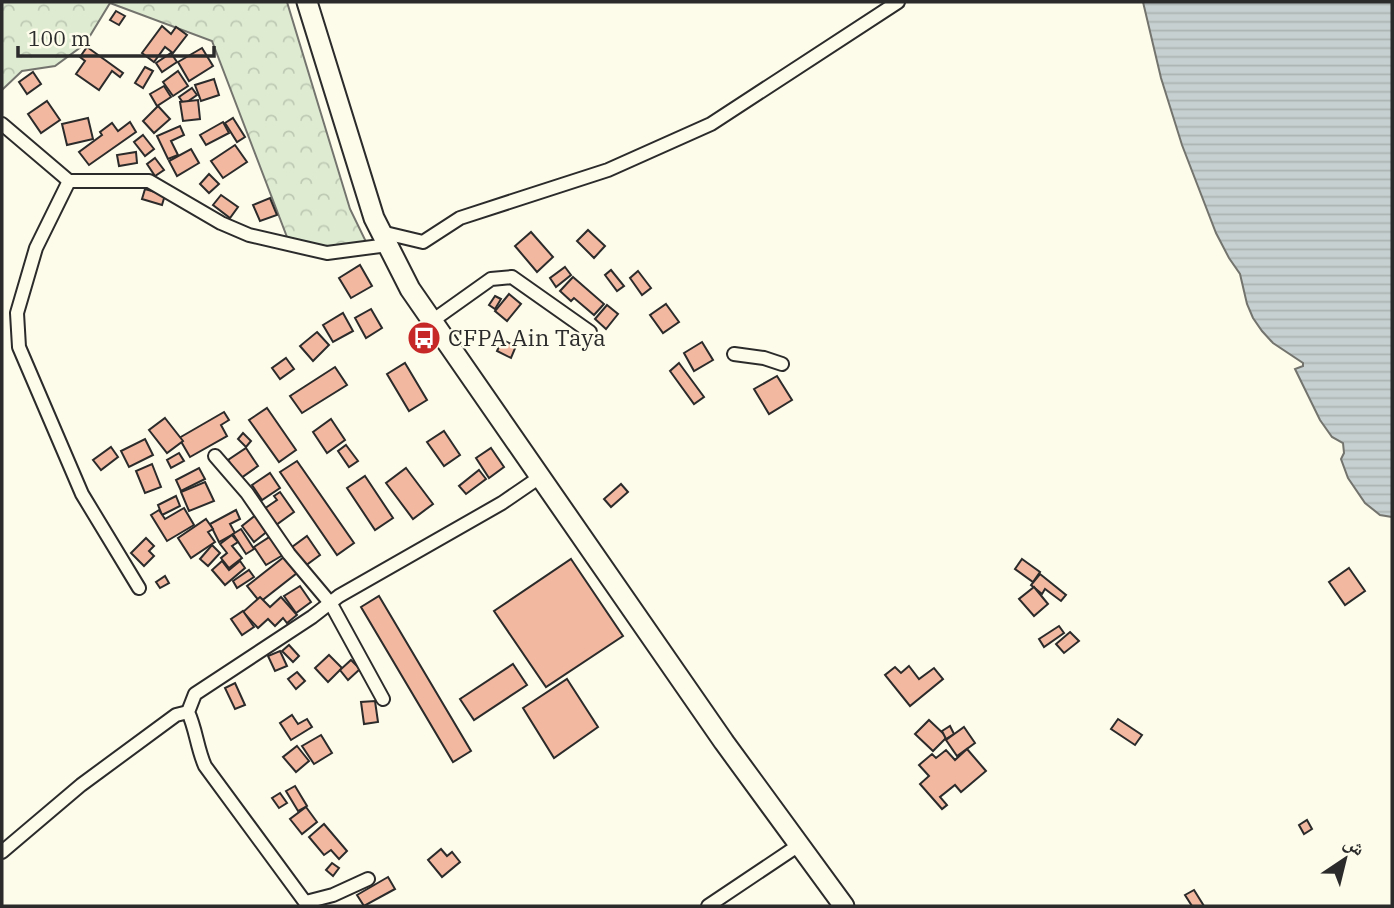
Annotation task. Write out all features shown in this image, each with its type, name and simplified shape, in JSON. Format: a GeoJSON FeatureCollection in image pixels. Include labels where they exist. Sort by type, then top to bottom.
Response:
{"type":"FeatureCollection","features":[{"type":"Feature","properties":{"kind":"main road"},"geometry":{"type":"LineString","coordinates":[[307,2],[374,218],[410,289],[724,742],[844,906]]}},
{"type":"Feature","properties":{"kind":"street"},"geometry":{"type":"LineString","coordinates":[[2,124],[69,181],[149,181],[221,223],[249,235],[327,253],[385,239],[423,242],[460,218],[619,165],[711,124],[898,2]]}},
{"type":"Feature","properties":{"kind":"street"},"geometry":{"type":"LineString","coordinates":[[69,181],[36,247],[17,313],[19,347],[82,494],[139,588]]}},
{"type":"Feature","properties":{"kind":"street"},"geometry":{"type":"LineString","coordinates":[[432,321],[491,279],[512,277],[590,332]]}},
{"type":"Feature","properties":{"kind":"street"},"geometry":{"type":"LineString","coordinates":[[734,354],[764,358],[782,364]]}},
{"type":"Feature","properties":{"kind":"street"},"geometry":{"type":"LineString","coordinates":[[215,456],[247,493],[289,554],[331,604],[383,699]]}},
{"type":"Feature","properties":{"kind":"street"},"geometry":{"type":"LineString","coordinates":[[368,879],[307,904],[205,766],[197,748],[188,712],[195,694],[340,596],[502,503],[540,477]]}},
{"type":"Feature","properties":{"kind":"street"},"geometry":{"type":"LineString","coordinates":[[2,852],[81,785],[176,715],[188,712]]}},
{"type":"Feature","properties":{"kind":"street"},"geometry":{"type":"LineString","coordinates":[[708,906],[799,845]]}},
{"type":"Feature","properties":{"kind":"green space"},"geometry":{"type":"Polygon","coordinates":[[[2,2],[287,2],[350,209],[370,250],[336,251],[287,237],[212,41],[110,3],[85,44],[55,66],[22,71],[2,90],[2,2]]]}},
{"type":"Feature","properties":{"kind":"shaded area"},"geometry":{"type":"Polygon","coordinates":[[[1143,2],[1392,2],[1392,517],[1380,515],[1365,503],[1348,478],[1341,459],[1344,453],[1343,443],[1332,437],[1320,420],[1295,369],[1303,366],[1303,363],[1273,343],[1253,318],[1240,274],[1216,233],[1182,145],[1161,78],[1143,2]]]}},
{"type":"Feature","properties":{"kind":"building"},"geometry":{"type":"Polygon","coordinates":[[[116,11],[125,16],[119,25],[110,20],[116,11]]]}},
{"type":"Feature","properties":{"kind":"building"},"geometry":{"type":"Polygon","coordinates":[[[162,26],[171,34],[176,27],[187,35],[173,53],[165,47],[154,62],[142,53],[162,26]]]}},
{"type":"Feature","properties":{"kind":"building"},"geometry":{"type":"Polygon","coordinates":[[[87,47],[123,73],[120,77],[112,71],[99,90],[76,74],[85,61],[80,57],[87,47]]]}},
{"type":"Feature","properties":{"kind":"building"},"geometry":{"type":"Polygon","coordinates":[[[202,48],[213,66],[189,81],[178,62],[202,48]]]}},
{"type":"Feature","properties":{"kind":"building"},"geometry":{"type":"Polygon","coordinates":[[[171,53],[177,62],[162,72],[156,63],[171,53]]]}},
{"type":"Feature","properties":{"kind":"building"},"geometry":{"type":"Polygon","coordinates":[[[145,67],[153,71],[143,88],[135,83],[145,67]]]}},
{"type":"Feature","properties":{"kind":"building"},"geometry":{"type":"Polygon","coordinates":[[[178,71],[188,86],[173,96],[163,82],[178,71]]]}},
{"type":"Feature","properties":{"kind":"building"},"geometry":{"type":"Polygon","coordinates":[[[33,72],[41,84],[27,94],[19,82],[33,72]]]}},
{"type":"Feature","properties":{"kind":"building"},"geometry":{"type":"Polygon","coordinates":[[[214,79],[219,95],[201,101],[195,85],[214,79]]]}},
{"type":"Feature","properties":{"kind":"building"},"geometry":{"type":"Polygon","coordinates":[[[164,86],[171,97],[157,106],[150,94],[164,86]]]}},
{"type":"Feature","properties":{"kind":"building"},"geometry":{"type":"Polygon","coordinates":[[[192,88],[197,95],[184,104],[179,97],[192,88]]]}},
{"type":"Feature","properties":{"kind":"building"},"geometry":{"type":"Polygon","coordinates":[[[198,100],[200,119],[183,121],[180,102],[198,100]]]}},
{"type":"Feature","properties":{"kind":"building"},"geometry":{"type":"Polygon","coordinates":[[[47,101],[60,120],[41,133],[28,114],[47,101]]]}},
{"type":"Feature","properties":{"kind":"building"},"geometry":{"type":"Polygon","coordinates":[[[158,106],[170,119],[154,133],[143,121],[158,106]]]}},
{"type":"Feature","properties":{"kind":"building"},"geometry":{"type":"Polygon","coordinates":[[[88,118],[93,139],[67,145],[62,124],[88,118]]]}},
{"type":"Feature","properties":{"kind":"building"},"geometry":{"type":"Polygon","coordinates":[[[233,118],[245,137],[237,142],[225,123],[233,118]]]}},
{"type":"Feature","properties":{"kind":"building"},"geometry":{"type":"Polygon","coordinates":[[[130,122],[136,132],[89,165],[79,152],[102,135],[100,132],[112,123],[118,131],[130,122]]]}},
{"type":"Feature","properties":{"kind":"building"},"geometry":{"type":"Polygon","coordinates":[[[223,122],[229,133],[206,145],[200,135],[223,122]]]}},
{"type":"Feature","properties":{"kind":"building"},"geometry":{"type":"Polygon","coordinates":[[[180,126],[184,135],[171,141],[178,155],[168,159],[157,136],[180,126]]]}},
{"type":"Feature","properties":{"kind":"building"},"geometry":{"type":"Polygon","coordinates":[[[143,135],[154,149],[145,156],[134,142],[143,135]]]}},
{"type":"Feature","properties":{"kind":"building"},"geometry":{"type":"Polygon","coordinates":[[[235,145],[247,162],[223,178],[211,161],[235,145]]]}},
{"type":"Feature","properties":{"kind":"building"},"geometry":{"type":"Polygon","coordinates":[[[191,149],[199,163],[177,176],[169,161],[191,149]]]}},
{"type":"Feature","properties":{"kind":"building"},"geometry":{"type":"Polygon","coordinates":[[[136,152],[137,163],[119,166],[117,155],[136,152]]]}},
{"type":"Feature","properties":{"kind":"building"},"geometry":{"type":"Polygon","coordinates":[[[155,158],[164,170],[155,176],[147,164],[155,158]]]}},
{"type":"Feature","properties":{"kind":"building"},"geometry":{"type":"Polygon","coordinates":[[[209,174],[219,184],[209,193],[200,184],[209,174]]]}},
{"type":"Feature","properties":{"kind":"building"},"geometry":{"type":"Polygon","coordinates":[[[145,189],[165,195],[162,205],[142,199],[145,189]]]}},
{"type":"Feature","properties":{"kind":"building"},"geometry":{"type":"Polygon","coordinates":[[[221,195],[238,207],[230,218],[213,205],[221,195]]]}},
{"type":"Feature","properties":{"kind":"building"},"geometry":{"type":"Polygon","coordinates":[[[270,198],[277,215],[260,221],[253,205],[270,198]]]}},
{"type":"Feature","properties":{"kind":"building"},"geometry":{"type":"Polygon","coordinates":[[[588,230],[605,246],[594,258],[577,241],[588,230]]]}},
{"type":"Feature","properties":{"kind":"building"},"geometry":{"type":"Polygon","coordinates":[[[531,232],[553,257],[537,272],[515,246],[531,232]]]}},
{"type":"Feature","properties":{"kind":"building"},"geometry":{"type":"Polygon","coordinates":[[[360,265],[372,286],[351,298],[339,278],[360,265]]]}},
{"type":"Feature","properties":{"kind":"building"},"geometry":{"type":"Polygon","coordinates":[[[565,267],[571,275],[556,287],[550,278],[565,267]]]}},
{"type":"Feature","properties":{"kind":"building"},"geometry":{"type":"Polygon","coordinates":[[[611,270],[624,286],[617,291],[605,275],[611,270]]]}},
{"type":"Feature","properties":{"kind":"building"},"geometry":{"type":"Polygon","coordinates":[[[638,271],[651,288],[642,295],[630,278],[638,271]]]}},
{"type":"Feature","properties":{"kind":"building"},"geometry":{"type":"Polygon","coordinates":[[[573,277],[604,304],[594,315],[574,298],[571,301],[560,291],[573,277]]]}},
{"type":"Feature","properties":{"kind":"building"},"geometry":{"type":"Polygon","coordinates":[[[509,294],[521,304],[507,321],[495,311],[509,294]]]}},
{"type":"Feature","properties":{"kind":"building"},"geometry":{"type":"Polygon","coordinates":[[[495,296],[501,299],[495,309],[489,305],[495,296]]]}},
{"type":"Feature","properties":{"kind":"building"},"geometry":{"type":"Polygon","coordinates":[[[666,304],[679,322],[663,333],[650,315],[666,304]]]}},
{"type":"Feature","properties":{"kind":"building"},"geometry":{"type":"Polygon","coordinates":[[[607,305],[618,314],[606,329],[595,319],[607,305]]]}},
{"type":"Feature","properties":{"kind":"building"},"geometry":{"type":"Polygon","coordinates":[[[371,309],[382,328],[366,338],[355,318],[371,309]]]}},
{"type":"Feature","properties":{"kind":"building"},"geometry":{"type":"Polygon","coordinates":[[[343,313],[353,331],[333,342],[323,325],[343,313]]]}},
{"type":"Feature","properties":{"kind":"building"},"geometry":{"type":"Polygon","coordinates":[[[317,332],[329,345],[313,361],[300,346],[317,332]]]}},
{"type":"Feature","properties":{"kind":"building"},"geometry":{"type":"Polygon","coordinates":[[[502,340],[516,346],[511,358],[497,351],[502,340]]]}},
{"type":"Feature","properties":{"kind":"building"},"geometry":{"type":"Polygon","coordinates":[[[702,342],[713,360],[694,371],[684,353],[702,342]]]}},
{"type":"Feature","properties":{"kind":"building"},"geometry":{"type":"Polygon","coordinates":[[[286,358],[294,369],[280,379],[272,368],[286,358]]]}},
{"type":"Feature","properties":{"kind":"building"},"geometry":{"type":"Polygon","coordinates":[[[405,363],[427,400],[409,411],[387,374],[405,363]]]}},
{"type":"Feature","properties":{"kind":"building"},"geometry":{"type":"Polygon","coordinates":[[[679,363],[704,397],[694,404],[670,371],[679,363]]]}},
{"type":"Feature","properties":{"kind":"building"},"geometry":{"type":"Polygon","coordinates":[[[335,367],[347,385],[302,413],[290,396],[335,367]]]}},
{"type":"Feature","properties":{"kind":"building"},"geometry":{"type":"Polygon","coordinates":[[[777,376],[792,400],[769,414],[754,389],[777,376]]]}},
{"type":"Feature","properties":{"kind":"building"},"geometry":{"type":"Polygon","coordinates":[[[267,408],[296,450],[279,462],[249,420],[267,408]]]}},
{"type":"Feature","properties":{"kind":"building"},"geometry":{"type":"Polygon","coordinates":[[[224,412],[229,420],[221,425],[227,436],[190,457],[179,438],[224,412]]]}},
{"type":"Feature","properties":{"kind":"building"},"geometry":{"type":"Polygon","coordinates":[[[165,418],[183,441],[167,453],[149,430],[165,418]]]}},
{"type":"Feature","properties":{"kind":"building"},"geometry":{"type":"Polygon","coordinates":[[[331,419],[345,440],[327,453],[313,432],[331,419]]]}},
{"type":"Feature","properties":{"kind":"building"},"geometry":{"type":"Polygon","coordinates":[[[444,431],[460,455],[444,466],[427,442],[444,431]]]}},
{"type":"Feature","properties":{"kind":"building"},"geometry":{"type":"Polygon","coordinates":[[[243,433],[251,441],[246,447],[238,439],[243,433]]]}},
{"type":"Feature","properties":{"kind":"building"},"geometry":{"type":"Polygon","coordinates":[[[145,439],[153,455],[129,467],[121,451],[145,439]]]}},
{"type":"Feature","properties":{"kind":"building"},"geometry":{"type":"Polygon","coordinates":[[[346,445],[358,461],[349,467],[338,451],[346,445]]]}},
{"type":"Feature","properties":{"kind":"building"},"geometry":{"type":"Polygon","coordinates":[[[111,447],[118,457],[101,470],[93,460],[111,447]]]}},
{"type":"Feature","properties":{"kind":"building"},"geometry":{"type":"Polygon","coordinates":[[[246,448],[258,466],[241,478],[228,460],[246,448]]]}},
{"type":"Feature","properties":{"kind":"building"},"geometry":{"type":"Polygon","coordinates":[[[491,448],[504,467],[489,478],[476,458],[491,448]]]}},
{"type":"Feature","properties":{"kind":"building"},"geometry":{"type":"Polygon","coordinates":[[[179,453],[184,461],[171,468],[167,460],[179,453]]]}},
{"type":"Feature","properties":{"kind":"building"},"geometry":{"type":"Polygon","coordinates":[[[297,461],[354,543],[337,555],[280,472],[297,461]]]}},
{"type":"Feature","properties":{"kind":"building"},"geometry":{"type":"Polygon","coordinates":[[[152,464],[161,487],[145,493],[136,471],[152,464]]]}},
{"type":"Feature","properties":{"kind":"building"},"geometry":{"type":"Polygon","coordinates":[[[199,468],[205,479],[181,491],[176,480],[199,468]]]}},
{"type":"Feature","properties":{"kind":"building"},"geometry":{"type":"Polygon","coordinates":[[[406,468],[433,504],[413,519],[386,483],[406,468]]]}},
{"type":"Feature","properties":{"kind":"building"},"geometry":{"type":"Polygon","coordinates":[[[479,470],[486,479],[466,494],[459,486],[479,470]]]}},
{"type":"Feature","properties":{"kind":"building"},"geometry":{"type":"Polygon","coordinates":[[[270,473],[280,488],[262,500],[252,485],[270,473]]]}},
{"type":"Feature","properties":{"kind":"building"},"geometry":{"type":"Polygon","coordinates":[[[365,476],[393,518],[375,530],[347,488],[365,476]]]}},
{"type":"Feature","properties":{"kind":"building"},"geometry":{"type":"Polygon","coordinates":[[[205,482],[214,501],[189,511],[181,492],[205,482]]]}},
{"type":"Feature","properties":{"kind":"building"},"geometry":{"type":"Polygon","coordinates":[[[621,484],[628,492],[611,507],[604,499],[621,484]]]}},
{"type":"Feature","properties":{"kind":"building"},"geometry":{"type":"Polygon","coordinates":[[[280,492],[294,512],[276,525],[264,509],[277,500],[274,496],[280,492]]]}},
{"type":"Feature","properties":{"kind":"building"},"geometry":{"type":"Polygon","coordinates":[[[176,496],[180,506],[162,515],[158,505],[176,496]]]}},
{"type":"Feature","properties":{"kind":"building"},"geometry":{"type":"Polygon","coordinates":[[[184,508],[194,525],[167,541],[151,515],[159,510],[165,519],[184,508]]]}},
{"type":"Feature","properties":{"kind":"building"},"geometry":{"type":"Polygon","coordinates":[[[236,510],[240,519],[230,524],[235,533],[219,542],[210,524],[236,510]]]}},
{"type":"Feature","properties":{"kind":"building"},"geometry":{"type":"Polygon","coordinates":[[[257,514],[269,530],[254,542],[242,526],[257,514]]]}},
{"type":"Feature","properties":{"kind":"building"},"geometry":{"type":"Polygon","coordinates":[[[206,519],[213,529],[208,532],[215,542],[191,558],[178,538],[206,519]]]}},
{"type":"Feature","properties":{"kind":"building"},"geometry":{"type":"Polygon","coordinates":[[[241,529],[254,549],[246,554],[233,534],[241,529]]]}},
{"type":"Feature","properties":{"kind":"building"},"geometry":{"type":"Polygon","coordinates":[[[232,535],[238,542],[232,546],[242,558],[229,568],[221,558],[227,553],[220,544],[232,535]]]}},
{"type":"Feature","properties":{"kind":"building"},"geometry":{"type":"Polygon","coordinates":[[[271,536],[283,555],[266,565],[254,547],[271,536]]]}},
{"type":"Feature","properties":{"kind":"building"},"geometry":{"type":"Polygon","coordinates":[[[307,536],[320,555],[305,566],[292,547],[307,536]]]}},
{"type":"Feature","properties":{"kind":"building"},"geometry":{"type":"Polygon","coordinates":[[[146,538],[154,546],[149,551],[154,556],[144,566],[131,553],[146,538]]]}},
{"type":"Feature","properties":{"kind":"building"},"geometry":{"type":"Polygon","coordinates":[[[212,545],[220,553],[208,566],[200,559],[212,545]]]}},
{"type":"Feature","properties":{"kind":"building"},"geometry":{"type":"Polygon","coordinates":[[[284,557],[297,573],[260,602],[247,586],[284,557]]]}},
{"type":"Feature","properties":{"kind":"building"},"geometry":{"type":"Polygon","coordinates":[[[571,559],[623,636],[546,687],[494,611],[571,559]]]}},
{"type":"Feature","properties":{"kind":"building"},"geometry":{"type":"Polygon","coordinates":[[[1022,559],[1040,572],[1033,582],[1015,569],[1022,559]]]}},
{"type":"Feature","properties":{"kind":"building"},"geometry":{"type":"Polygon","coordinates":[[[222,561],[229,570],[240,561],[245,568],[225,585],[212,570],[222,561]]]}},
{"type":"Feature","properties":{"kind":"building"},"geometry":{"type":"Polygon","coordinates":[[[1349,568],[1365,591],[1345,605],[1329,582],[1349,568]]]}},
{"type":"Feature","properties":{"kind":"building"},"geometry":{"type":"Polygon","coordinates":[[[249,570],[254,577],[237,588],[233,581],[249,570]]]}},
{"type":"Feature","properties":{"kind":"building"},"geometry":{"type":"Polygon","coordinates":[[[1040,574],[1066,595],[1061,601],[1045,589],[1042,594],[1031,585],[1040,574]]]}},
{"type":"Feature","properties":{"kind":"building"},"geometry":{"type":"Polygon","coordinates":[[[165,576],[169,583],[160,588],[156,582],[165,576]]]}},
{"type":"Feature","properties":{"kind":"building"},"geometry":{"type":"Polygon","coordinates":[[[300,586],[311,602],[296,613],[284,596],[300,586]]]}},
{"type":"Feature","properties":{"kind":"building"},"geometry":{"type":"Polygon","coordinates":[[[1034,587],[1048,604],[1034,616],[1019,599],[1034,587]]]}},
{"type":"Feature","properties":{"kind":"building"},"geometry":{"type":"Polygon","coordinates":[[[379,596],[471,751],[453,762],[361,607],[379,596]]]}},
{"type":"Feature","properties":{"kind":"building"},"geometry":{"type":"Polygon","coordinates":[[[260,597],[270,607],[281,597],[297,615],[287,623],[283,618],[275,626],[268,619],[258,628],[243,612],[260,597]]]}},
{"type":"Feature","properties":{"kind":"building"},"geometry":{"type":"Polygon","coordinates":[[[243,611],[254,627],[242,635],[231,619],[243,611]]]}},
{"type":"Feature","properties":{"kind":"building"},"geometry":{"type":"Polygon","coordinates":[[[1059,626],[1064,633],[1044,647],[1039,639],[1059,626]]]}},
{"type":"Feature","properties":{"kind":"building"},"geometry":{"type":"Polygon","coordinates":[[[1070,632],[1079,641],[1064,653],[1056,644],[1070,632]]]}},
{"type":"Feature","properties":{"kind":"building"},"geometry":{"type":"Polygon","coordinates":[[[289,645],[299,656],[293,662],[282,651],[289,645]]]}},
{"type":"Feature","properties":{"kind":"building"},"geometry":{"type":"Polygon","coordinates":[[[280,651],[287,666],[275,671],[268,656],[280,651]]]}},
{"type":"Feature","properties":{"kind":"building"},"geometry":{"type":"Polygon","coordinates":[[[329,655],[342,668],[328,682],[315,668],[329,655]]]}},
{"type":"Feature","properties":{"kind":"building"},"geometry":{"type":"Polygon","coordinates":[[[351,660],[360,669],[348,680],[340,670],[351,660]]]}},
{"type":"Feature","properties":{"kind":"building"},"geometry":{"type":"Polygon","coordinates":[[[513,664],[527,685],[474,720],[460,699],[513,664]]]}},
{"type":"Feature","properties":{"kind":"building"},"geometry":{"type":"Polygon","coordinates":[[[909,666],[919,679],[934,668],[943,679],[910,706],[885,675],[895,667],[901,673],[909,666]]]}},
{"type":"Feature","properties":{"kind":"building"},"geometry":{"type":"Polygon","coordinates":[[[297,672],[305,681],[296,689],[288,679],[297,672]]]}},
{"type":"Feature","properties":{"kind":"building"},"geometry":{"type":"Polygon","coordinates":[[[567,679],[598,727],[554,758],[523,708],[567,679]]]}},
{"type":"Feature","properties":{"kind":"building"},"geometry":{"type":"Polygon","coordinates":[[[235,683],[245,705],[235,709],[225,688],[235,683]]]}},
{"type":"Feature","properties":{"kind":"building"},"geometry":{"type":"Polygon","coordinates":[[[375,701],[378,722],[364,724],[361,702],[375,701]]]}},
{"type":"Feature","properties":{"kind":"building"},"geometry":{"type":"Polygon","coordinates":[[[292,715],[298,724],[307,719],[312,727],[291,740],[280,723],[292,715]]]}},
{"type":"Feature","properties":{"kind":"building"},"geometry":{"type":"Polygon","coordinates":[[[1118,719],[1142,735],[1135,745],[1111,729],[1118,719]]]}},
{"type":"Feature","properties":{"kind":"building"},"geometry":{"type":"Polygon","coordinates":[[[929,720],[947,737],[933,751],[915,734],[929,720]]]}},
{"type":"Feature","properties":{"kind":"building"},"geometry":{"type":"Polygon","coordinates":[[[950,726],[954,734],[946,739],[942,731],[950,726]]]}},
{"type":"Feature","properties":{"kind":"building"},"geometry":{"type":"Polygon","coordinates":[[[964,727],[975,743],[957,756],[946,740],[964,727]]]}},
{"type":"Feature","properties":{"kind":"building"},"geometry":{"type":"Polygon","coordinates":[[[321,735],[332,753],[314,764],[302,746],[321,735]]]}},
{"type":"Feature","properties":{"kind":"building"},"geometry":{"type":"Polygon","coordinates":[[[297,746],[309,761],[296,772],[283,757],[297,746]]]}},
{"type":"Feature","properties":{"kind":"building"},"geometry":{"type":"Polygon","coordinates":[[[967,749],[986,771],[961,792],[955,785],[940,797],[947,805],[942,809],[920,784],[929,776],[919,765],[932,754],[936,758],[946,750],[955,760],[967,749]]]}},
{"type":"Feature","properties":{"kind":"building"},"geometry":{"type":"Polygon","coordinates":[[[295,786],[307,806],[298,811],[286,791],[295,786]]]}},
{"type":"Feature","properties":{"kind":"building"},"geometry":{"type":"Polygon","coordinates":[[[280,793],[287,803],[279,808],[272,798],[280,793]]]}},
{"type":"Feature","properties":{"kind":"building"},"geometry":{"type":"Polygon","coordinates":[[[306,807],[317,822],[302,834],[290,819],[306,807]]]}},
{"type":"Feature","properties":{"kind":"building"},"geometry":{"type":"Polygon","coordinates":[[[1307,820],[1312,829],[1304,834],[1299,825],[1307,820]]]}},
{"type":"Feature","properties":{"kind":"building"},"geometry":{"type":"Polygon","coordinates":[[[324,824],[347,851],[339,859],[331,850],[324,855],[309,837],[324,824]]]}},
{"type":"Feature","properties":{"kind":"building"},"geometry":{"type":"Polygon","coordinates":[[[441,849],[447,856],[452,852],[460,862],[442,877],[428,860],[441,849]]]}},
{"type":"Feature","properties":{"kind":"building"},"geometry":{"type":"Polygon","coordinates":[[[332,863],[339,868],[333,876],[326,870],[332,863]]]}},
{"type":"Feature","properties":{"kind":"building"},"geometry":{"type":"Polygon","coordinates":[[[388,877],[395,889],[364,906],[357,895],[388,877]]]}},
{"type":"Feature","properties":{"kind":"building"},"geometry":{"type":"Polygon","coordinates":[[[1194,890],[1204,906],[1192,906],[1185,895],[1194,890]]]}},
{"type":"Feature","properties":{"kind":"place","name":"CFPA Ain Taya"},"geometry":{"type":"Point","coordinates":[424,338]}}]}
